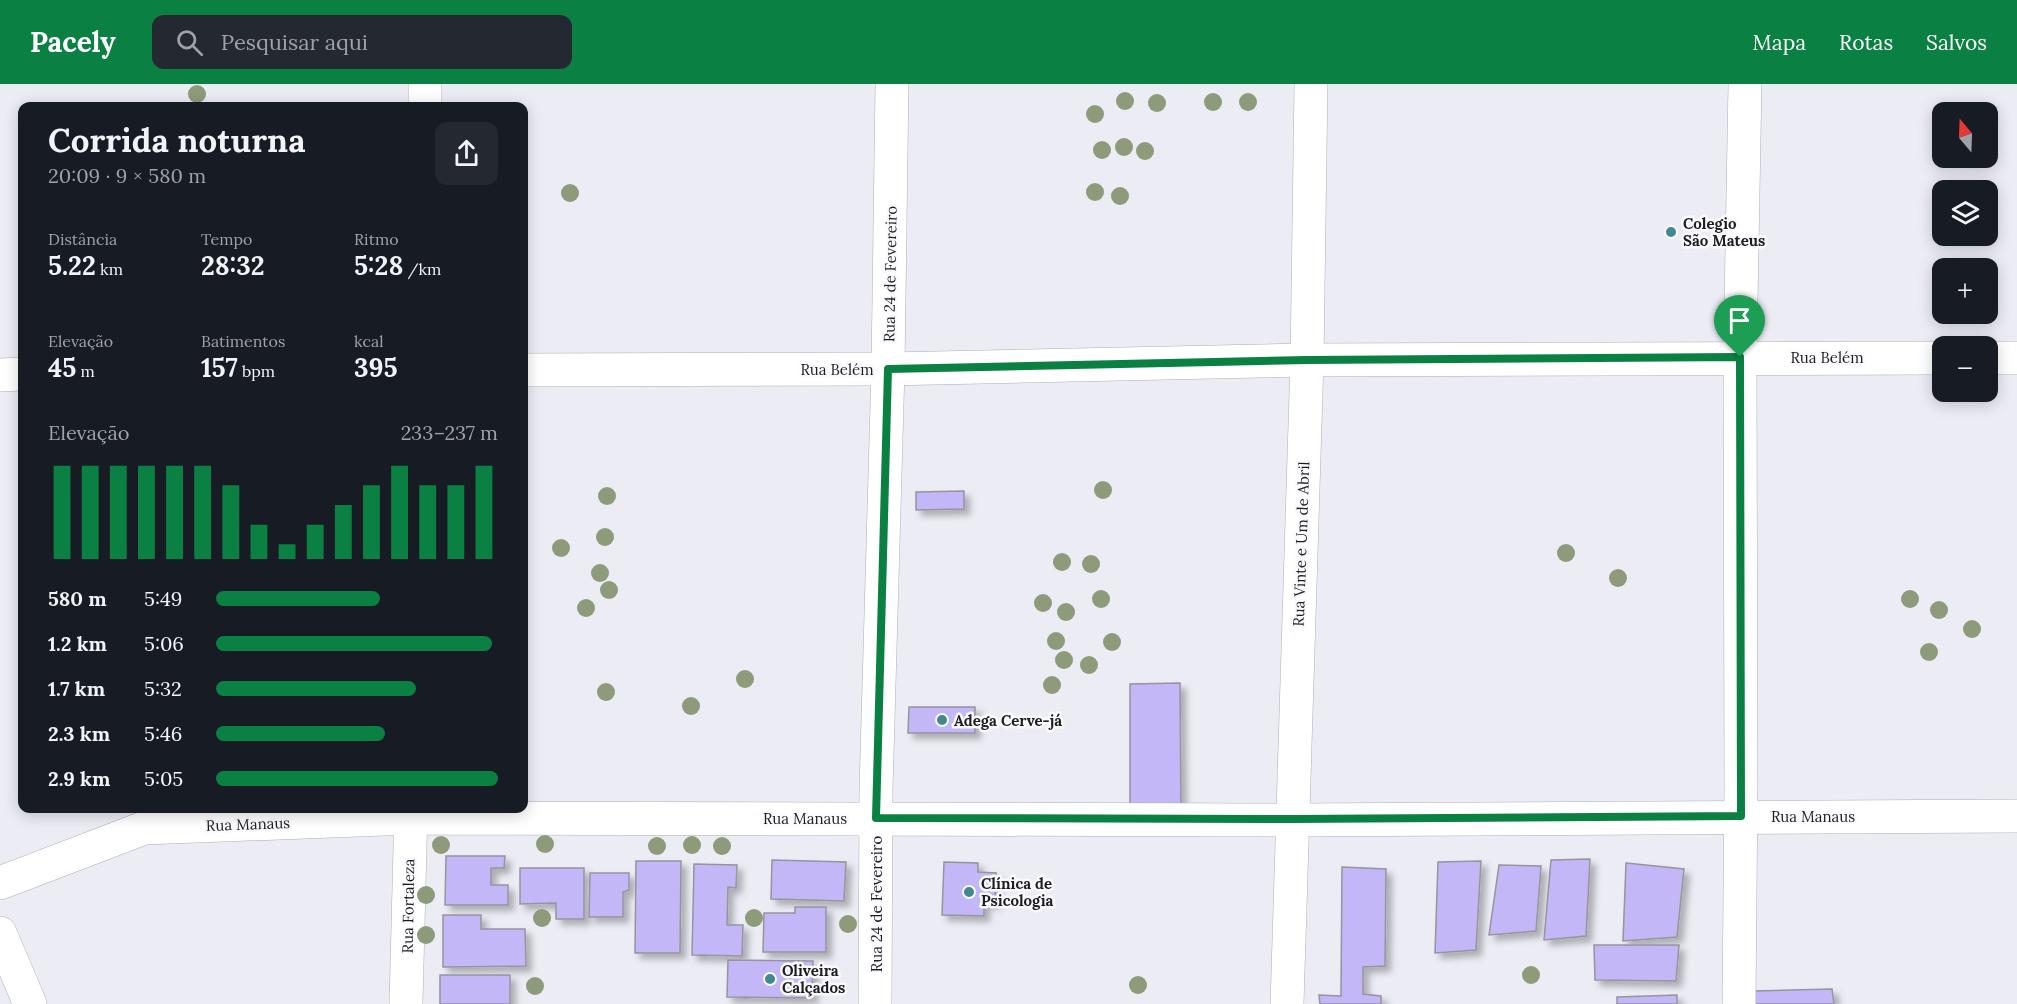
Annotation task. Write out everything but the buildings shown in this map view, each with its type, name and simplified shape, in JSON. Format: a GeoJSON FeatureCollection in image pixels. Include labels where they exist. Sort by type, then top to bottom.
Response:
{"type":"FeatureCollection","features":[{"type":"Feature","properties":{"kind":"street"},"geometry":{"type":"LineString","coordinates":[[425,102],[426,84]]}},
{"type":"Feature","properties":{"kind":"street","name":"Rua 24 de Fevereiro"},"geometry":{"type":"LineString","coordinates":[[875,1004],[876,818],[888,369],[892,84]]}},
{"type":"Feature","properties":{"kind":"street","name":"Rua Vinte e Um de Abril"},"geometry":{"type":"LineString","coordinates":[[1287,1004],[1307,360],[1311,84]]}},
{"type":"Feature","properties":{"kind":"street"},"geometry":{"type":"LineString","coordinates":[[1739,1004],[1740,357],[1745,84]]}},
{"type":"Feature","properties":{"kind":"street","name":"Rua Belém"},"geometry":{"type":"LineString","coordinates":[[528,370],[888,369],[1307,360],[1932,358]]}},
{"type":"Feature","properties":{"kind":"street"},"geometry":{"type":"LineString","coordinates":[[1998,358],[2017,358]]}},
{"type":"Feature","properties":{"kind":"street"},"geometry":{"type":"LineString","coordinates":[[0,375],[18,374]]}},
{"type":"Feature","properties":{"kind":"street","name":"Rua Manaus"},"geometry":{"type":"LineString","coordinates":[[0,883],[144,828],[410,813],[876,818],[1292,819],[2017,816]]}},
{"type":"Feature","properties":{"kind":"street","name":"Rua Fortaleza"},"geometry":{"type":"LineString","coordinates":[[406,1004],[410,813]]}},
{"type":"Feature","properties":{"kind":"street"},"geometry":{"type":"LineString","coordinates":[[0,933],[30,1004]]}},
{"type":"Feature","properties":{"kind":"place","name":"Colegio São Mateus"},"geometry":{"type":"Point","coordinates":[1671,232]}},
{"type":"Feature","properties":{"kind":"place","name":"Adega Cerve-já"},"geometry":{"type":"Point","coordinates":[942,720]}},
{"type":"Feature","properties":{"kind":"place","name":"Clínica de Psicologia"},"geometry":{"type":"Point","coordinates":[969,892]}},
{"type":"Feature","properties":{"kind":"place","name":"Oliveira Calçados"},"geometry":{"type":"Point","coordinates":[770,979]}},
{"type":"Feature","properties":{"kind":"route"},"geometry":{"type":"LineString","coordinates":[[1740,357],[1741,816],[1292,819],[876,818],[888,369],[1307,360],[1740,357]]}}]}
